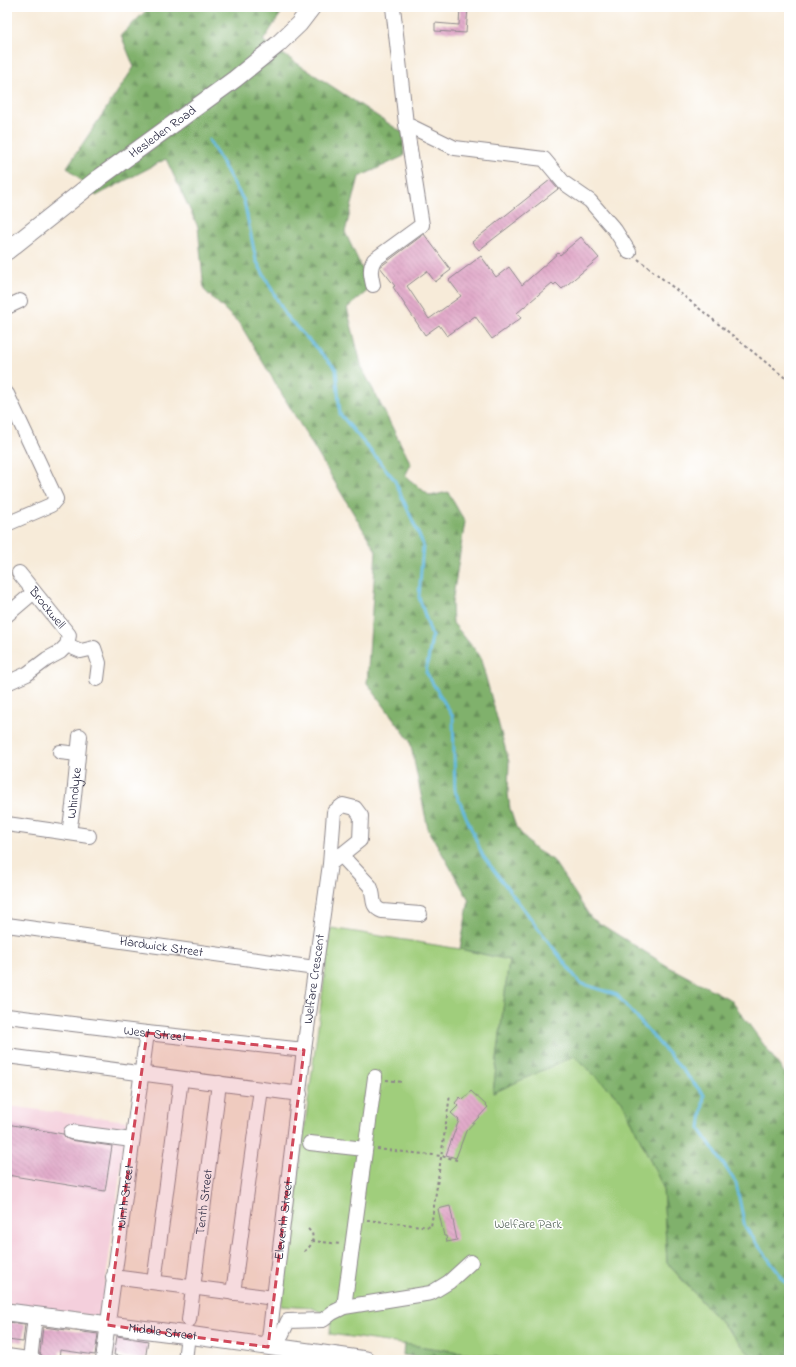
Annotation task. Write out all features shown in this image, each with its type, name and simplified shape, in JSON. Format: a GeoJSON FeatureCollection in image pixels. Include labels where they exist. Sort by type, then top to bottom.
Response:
{"type":"FeatureCollection","features":[{"type":"Feature","properties":{"kind":"main road","name":"Hesleden Road"},"geometry":{"type":"LineString","coordinates":[[7,252],[98,178],[247,70],[299,24],[312,7]]}},
{"type":"Feature","properties":{"kind":"main road","name":"Middle Street"},"geometry":{"type":"LineString","coordinates":[[7,1312],[107,1325],[188,1327],[319,1356],[366,1360]]}},
{"type":"Feature","properties":{"kind":"street"},"geometry":{"type":"LineString","coordinates":[[374,285],[370,273],[371,265],[374,260],[422,225],[406,124],[393,7]]}},
{"type":"Feature","properties":{"kind":"street"},"geometry":{"type":"LineString","coordinates":[[406,124],[455,148],[544,159],[564,183],[590,200],[615,230],[629,252]]}},
{"type":"Feature","properties":{"kind":"street"},"geometry":{"type":"LineString","coordinates":[[7,394],[56,499],[51,505],[7,524]]}},
{"type":"Feature","properties":{"kind":"street","name":"Brockwell"},"geometry":{"type":"LineString","coordinates":[[7,683],[27,674],[47,659],[60,652],[67,645],[69,635],[19,573]]}},
{"type":"Feature","properties":{"kind":"street"},"geometry":{"type":"LineString","coordinates":[[7,615],[34,592]]}},
{"type":"Feature","properties":{"kind":"street","name":"Brockwell"},"geometry":{"type":"LineString","coordinates":[[67,645],[81,651],[94,648],[99,663],[96,679]]}},
{"type":"Feature","properties":{"kind":"street","name":"Whindyke"},"geometry":{"type":"LineString","coordinates":[[69,832],[80,736]]}},
{"type":"Feature","properties":{"kind":"street","name":"Whindyke"},"geometry":{"type":"LineString","coordinates":[[60,752],[78,754]]}},
{"type":"Feature","properties":{"kind":"street","name":"Welfare Crescent"},"geometry":{"type":"LineString","coordinates":[[300,1094],[304,1050],[330,864],[334,812],[343,805],[355,808],[361,816],[360,840],[330,864]]}},
{"type":"Feature","properties":{"kind":"street","name":"Whindyke"},"geometry":{"type":"LineString","coordinates":[[7,824],[88,836]]}},
{"type":"Feature","properties":{"kind":"street"},"geometry":{"type":"LineString","coordinates":[[341,855],[370,886],[374,905],[377,909],[382,911],[420,914]]}},
{"type":"Feature","properties":{"kind":"street","name":"Hardwick Street"},"geometry":{"type":"LineString","coordinates":[[7,925],[315,968]]}},
{"type":"Feature","properties":{"kind":"street","name":"West Street"},"geometry":{"type":"LineString","coordinates":[[7,1016],[304,1050]]}},
{"type":"Feature","properties":{"kind":"street","name":"Ninth Street"},"geometry":{"type":"LineString","coordinates":[[103,1360],[147,1033]]}},
{"type":"Feature","properties":{"kind":"street"},"geometry":{"type":"LineString","coordinates":[[7,1056],[300,1094]]}},
{"type":"Feature","properties":{"kind":"street"},"geometry":{"type":"LineString","coordinates":[[344,1307],[356,1219],[369,1149],[375,1078]]}},
{"type":"Feature","properties":{"kind":"street"},"geometry":{"type":"LineString","coordinates":[[154,1282],[181,1079]]}},
{"type":"Feature","properties":{"kind":"street","name":"Tenth Street"},"geometry":{"type":"LineString","coordinates":[[185,1360],[219,1083]]}},
{"type":"Feature","properties":{"kind":"street"},"geometry":{"type":"LineString","coordinates":[[233,1293],[261,1089]]}},
{"type":"Feature","properties":{"kind":"street","name":"Eleventh Street"},"geometry":{"type":"LineString","coordinates":[[273,1347],[274,1298],[300,1094]]}},
{"type":"Feature","properties":{"kind":"street"},"geometry":{"type":"LineString","coordinates":[[71,1132],[132,1140]]}},
{"type":"Feature","properties":{"kind":"street"},"geometry":{"type":"LineString","coordinates":[[310,1142],[369,1149]]}},
{"type":"Feature","properties":{"kind":"street"},"geometry":{"type":"LineString","coordinates":[[273,1347],[281,1336],[288,1321],[323,1320],[332,1313],[344,1307],[431,1293],[449,1282],[471,1262]]}},
{"type":"Feature","properties":{"kind":"street"},"geometry":{"type":"LineString","coordinates":[[113,1277],[274,1298]]}},
{"type":"Feature","properties":{"kind":"street"},"geometry":{"type":"LineString","coordinates":[[7,1356],[32,1360],[35,1316]]}},
{"type":"Feature","properties":{"kind":"path"},"geometry":{"type":"LineString","coordinates":[[629,252],[789,381]]}},
{"type":"Feature","properties":{"kind":"path"},"geometry":{"type":"LineString","coordinates":[[375,1078],[403,1082]]}},
{"type":"Feature","properties":{"kind":"path"},"geometry":{"type":"LineString","coordinates":[[356,1219],[431,1227],[450,1095]]}},
{"type":"Feature","properties":{"kind":"path"},"geometry":{"type":"LineString","coordinates":[[369,1149],[442,1156],[457,1160]]}},
{"type":"Feature","properties":{"kind":"path"},"geometry":{"type":"LineString","coordinates":[[304,1251],[310,1246],[313,1236],[308,1229]]}},
{"type":"Feature","properties":{"kind":"path"},"geometry":{"type":"LineString","coordinates":[[312,1241],[352,1246]]}},
{"type":"Feature","properties":{"kind":"highlighted area"},"geometry":{"type":"Polygon","coordinates":[[[147,1033],[304,1050],[268,1347],[107,1325],[147,1033]]]}},
{"type":"Feature","properties":{"kind":"shaded area"},"geometry":{"type":"Polygon","coordinates":[[[7,1106],[127,1121],[101,1317],[7,1304],[7,1106]]]}},
{"type":"Feature","properties":{"kind":"green space"},"geometry":{"type":"Polygon","coordinates":[[[150,7],[285,7],[263,41],[403,133],[404,156],[359,177],[345,232],[371,288],[347,308],[362,368],[411,464],[405,476],[430,496],[448,492],[465,522],[452,603],[453,623],[480,656],[509,762],[508,793],[510,809],[516,827],[533,848],[553,860],[591,918],[669,967],[731,1000],[789,1079],[789,1360],[755,1360],[667,1263],[663,1187],[622,1101],[574,1056],[493,1093],[509,960],[460,949],[469,900],[428,829],[410,741],[367,683],[376,551],[240,324],[204,290],[198,227],[166,159],[96,196],[67,167],[134,67],[121,35],[150,7]]]}},
{"type":"Feature","properties":{"kind":"green space","name":"Welfare Park"},"geometry":{"type":"Polygon","coordinates":[[[331,928],[460,949],[509,960],[493,1093],[574,1055],[622,1101],[663,1187],[667,1263],[755,1360],[516,1360],[330,1334],[331,1317],[312,1308],[281,1306],[331,928]]]}},
{"type":"Feature","properties":{"kind":"green space"},"geometry":{"type":"Polygon","coordinates":[[[404,1344],[516,1360],[434,1360],[403,1355],[404,1344]]]}},
{"type":"Feature","properties":{"kind":"building"},"geometry":{"type":"Polygon","coordinates":[[[460,7],[468,7],[466,33],[435,31],[435,23],[459,25],[460,7]]]}},
{"type":"Feature","properties":{"kind":"building"},"geometry":{"type":"Polygon","coordinates":[[[550,180],[558,189],[479,250],[472,242],[550,180]]]}},
{"type":"Feature","properties":{"kind":"building"},"geometry":{"type":"Polygon","coordinates":[[[424,234],[451,270],[435,282],[427,271],[407,286],[429,319],[461,296],[449,280],[481,256],[496,277],[509,267],[522,285],[558,253],[560,255],[581,237],[599,258],[562,289],[556,283],[554,285],[552,283],[517,313],[521,318],[492,339],[475,316],[447,336],[439,325],[425,335],[393,287],[395,286],[380,267],[424,234]]]}},
{"type":"Feature","properties":{"kind":"building"},"geometry":{"type":"Polygon","coordinates":[[[471,1091],[488,1107],[466,1131],[456,1158],[446,1155],[459,1120],[451,1113],[458,1106],[455,1103],[460,1097],[463,1100],[471,1091]]]}},
{"type":"Feature","properties":{"kind":"building"},"geometry":{"type":"Polygon","coordinates":[[[7,1124],[63,1134],[70,1140],[112,1146],[105,1191],[7,1175],[7,1124]]]}},
{"type":"Feature","properties":{"kind":"building"},"geometry":{"type":"Polygon","coordinates":[[[450,1206],[457,1240],[447,1242],[446,1236],[444,1236],[438,1209],[450,1206]]]}},
{"type":"Feature","properties":{"kind":"building"},"geometry":{"type":"Polygon","coordinates":[[[7,1322],[25,1324],[23,1342],[7,1340],[7,1322]]]}},
{"type":"Feature","properties":{"kind":"building"},"geometry":{"type":"Polygon","coordinates":[[[43,1327],[98,1334],[95,1355],[60,1350],[59,1359],[43,1357],[40,1353],[43,1327]]]}},
{"type":"Feature","properties":{"kind":"building"},"geometry":{"type":"Polygon","coordinates":[[[117,1336],[148,1341],[145,1360],[114,1355],[117,1336]]]}},
{"type":"Feature","properties":{"kind":"waterway"},"geometry":{"type":"LineString","coordinates":[[209,140],[244,201],[256,260],[286,316],[336,369],[340,414],[394,479],[423,544],[419,597],[432,637],[426,672],[453,717],[455,791],[483,856],[580,983],[617,995],[704,1095],[700,1129],[736,1183],[745,1227],[789,1287]]}}]}
